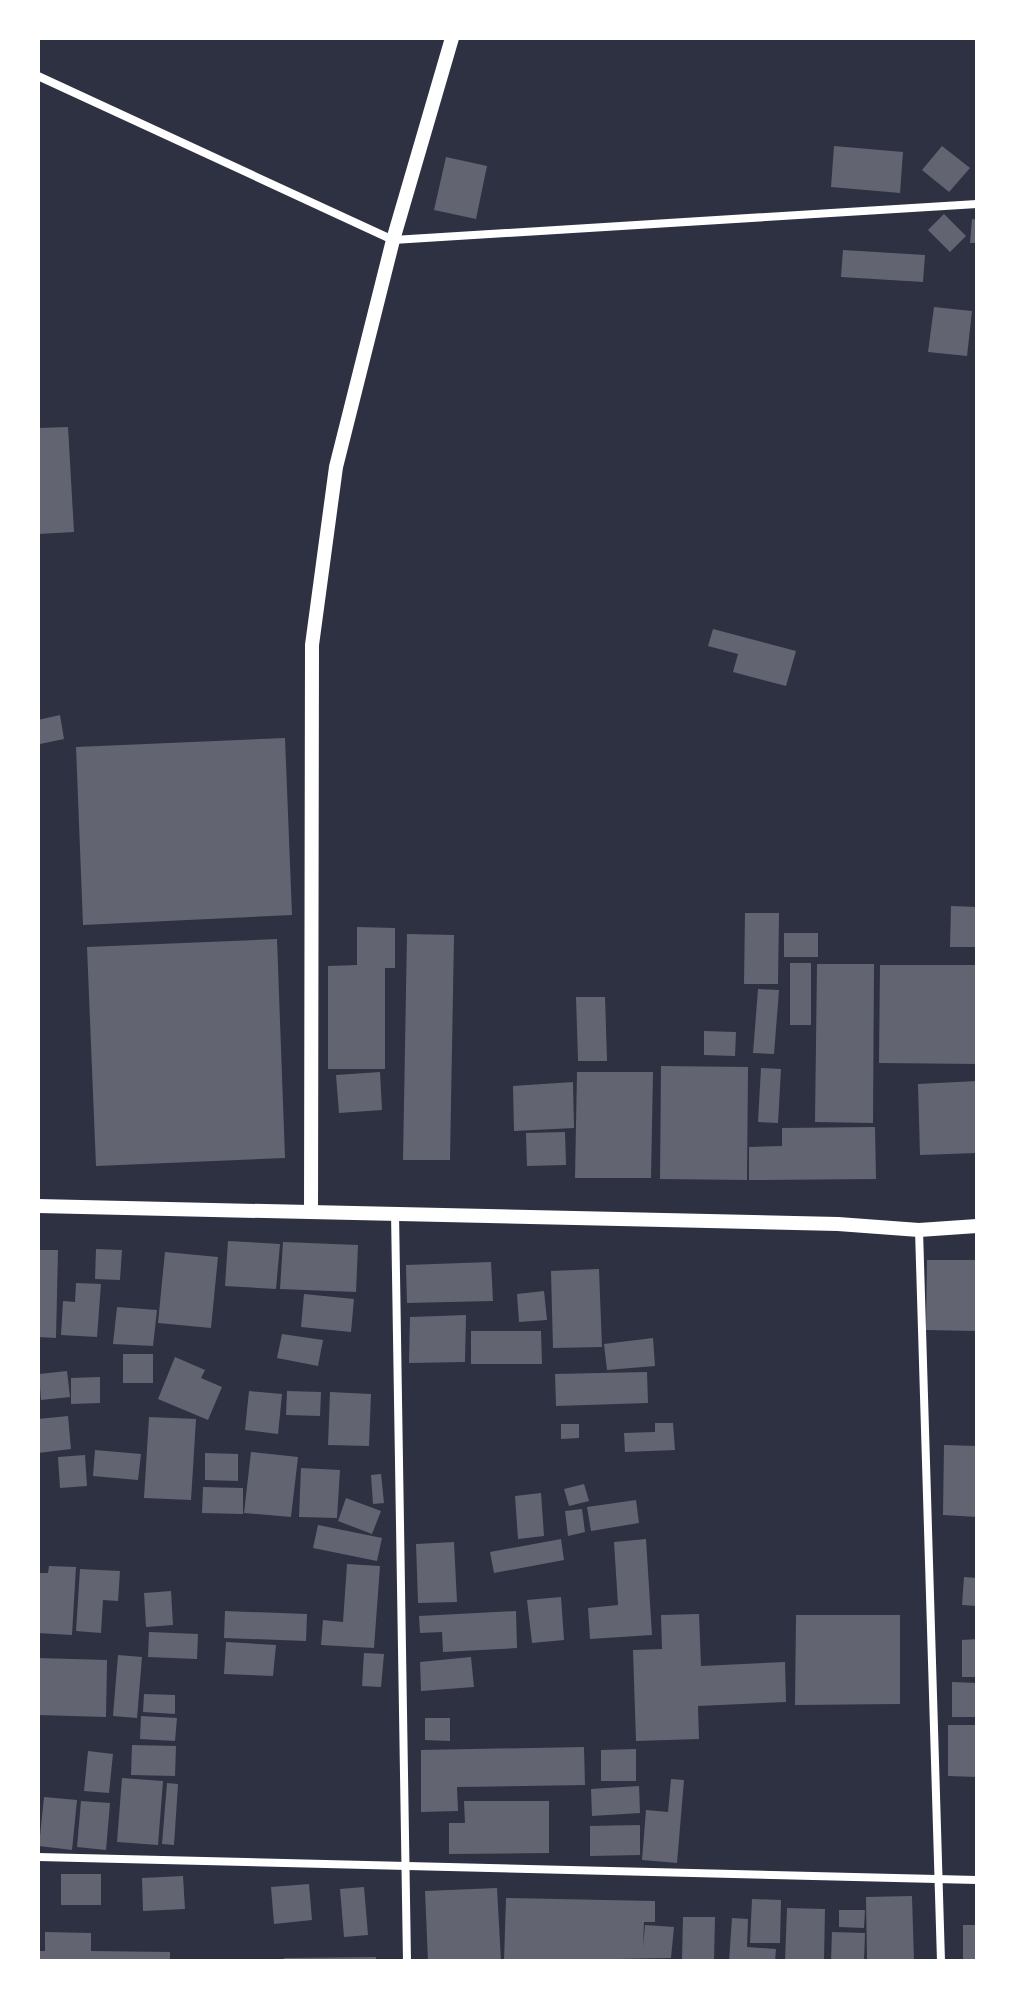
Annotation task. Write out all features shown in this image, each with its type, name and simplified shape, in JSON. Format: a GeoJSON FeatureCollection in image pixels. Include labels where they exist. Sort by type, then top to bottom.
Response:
{"type":"FeatureCollection","features":[{"type":"Feature","properties":{"kind":"street"},"geometry":{"type":"LineString","coordinates":[[311,1212],[312,645],[336,467],[393,240],[452,38]]}},
{"type":"Feature","properties":{"kind":"street"},"geometry":{"type":"LineString","coordinates":[[38,76],[393,240],[977,204]]}},
{"type":"Feature","properties":{"kind":"street"},"geometry":{"type":"LineString","coordinates":[[38,1206],[838,1224],[919,1230],[977,1226]]}},
{"type":"Feature","properties":{"kind":"street"},"geometry":{"type":"LineString","coordinates":[[395,1212],[407,1961]]}},
{"type":"Feature","properties":{"kind":"street"},"geometry":{"type":"LineString","coordinates":[[919,1230],[941,1961]]}},
{"type":"Feature","properties":{"kind":"street"},"geometry":{"type":"LineString","coordinates":[[38,1857],[977,1880]]}},
{"type":"Feature","properties":{"kind":"building"},"geometry":{"type":"Polygon","coordinates":[[[834,146],[903,152],[900,193],[831,187],[834,146]]]}},
{"type":"Feature","properties":{"kind":"building"},"geometry":{"type":"Polygon","coordinates":[[[942,146],[970,168],[949,192],[922,170],[942,146]]]}},
{"type":"Feature","properties":{"kind":"building"},"geometry":{"type":"Polygon","coordinates":[[[446,157],[487,166],[476,219],[434,210],[446,157]]]}},
{"type":"Feature","properties":{"kind":"building"},"geometry":{"type":"Polygon","coordinates":[[[944,214],[966,236],[950,252],[928,230],[944,214]]]}},
{"type":"Feature","properties":{"kind":"building"},"geometry":{"type":"Polygon","coordinates":[[[972,219],[977,220],[977,243],[970,243],[972,219]]]}},
{"type":"Feature","properties":{"kind":"building"},"geometry":{"type":"Polygon","coordinates":[[[843,250],[925,255],[923,282],[841,277],[843,250]]]}},
{"type":"Feature","properties":{"kind":"building"},"geometry":{"type":"Polygon","coordinates":[[[934,307],[972,311],[967,356],[928,352],[934,307]]]}},
{"type":"Feature","properties":{"kind":"building"},"geometry":{"type":"Polygon","coordinates":[[[68,427],[74,532],[38,534],[38,428],[68,427]]]}},
{"type":"Feature","properties":{"kind":"building"},"geometry":{"type":"Polygon","coordinates":[[[713,629],[796,651],[786,686],[733,672],[738,654],[708,646],[713,629]]]}},
{"type":"Feature","properties":{"kind":"building"},"geometry":{"type":"Polygon","coordinates":[[[60,715],[64,739],[40,744],[38,720],[60,715]]]}},
{"type":"Feature","properties":{"kind":"building"},"geometry":{"type":"Polygon","coordinates":[[[285,738],[292,915],[83,925],[76,747],[285,738]]]}},
{"type":"Feature","properties":{"kind":"building"},"geometry":{"type":"Polygon","coordinates":[[[951,906],[977,907],[977,947],[950,947],[951,906]]]}},
{"type":"Feature","properties":{"kind":"building"},"geometry":{"type":"Polygon","coordinates":[[[745,913],[779,913],[778,984],[744,984],[745,913]]]}},
{"type":"Feature","properties":{"kind":"building"},"geometry":{"type":"Polygon","coordinates":[[[357,927],[395,928],[395,968],[385,968],[385,1069],[328,1069],[328,966],[357,965],[357,927]]]}},
{"type":"Feature","properties":{"kind":"building"},"geometry":{"type":"Polygon","coordinates":[[[784,933],[818,933],[818,957],[784,957],[784,933]]]}},
{"type":"Feature","properties":{"kind":"building"},"geometry":{"type":"Polygon","coordinates":[[[407,934],[454,935],[450,1160],[403,1160],[407,934]]]}},
{"type":"Feature","properties":{"kind":"building"},"geometry":{"type":"Polygon","coordinates":[[[277,939],[285,1158],[96,1166],[87,947],[277,939]]]}},
{"type":"Feature","properties":{"kind":"building"},"geometry":{"type":"Polygon","coordinates":[[[790,963],[811,963],[811,1025],[790,1025],[790,963]]]}},
{"type":"Feature","properties":{"kind":"building"},"geometry":{"type":"Polygon","coordinates":[[[817,964],[874,964],[873,1123],[815,1122],[817,964]]]}},
{"type":"Feature","properties":{"kind":"building"},"geometry":{"type":"Polygon","coordinates":[[[880,965],[977,965],[977,1064],[879,1063],[880,965]]]}},
{"type":"Feature","properties":{"kind":"building"},"geometry":{"type":"Polygon","coordinates":[[[758,989],[779,990],[774,1054],[753,1053],[758,989]]]}},
{"type":"Feature","properties":{"kind":"building"},"geometry":{"type":"Polygon","coordinates":[[[576,997],[605,997],[607,1061],[578,1061],[576,997]]]}},
{"type":"Feature","properties":{"kind":"building"},"geometry":{"type":"Polygon","coordinates":[[[704,1031],[736,1032],[735,1056],[704,1055],[704,1031]]]}},
{"type":"Feature","properties":{"kind":"building"},"geometry":{"type":"Polygon","coordinates":[[[661,1066],[748,1067],[747,1180],[660,1179],[661,1066]]]}},
{"type":"Feature","properties":{"kind":"building"},"geometry":{"type":"Polygon","coordinates":[[[761,1068],[781,1069],[778,1123],[758,1122],[761,1068]]]}},
{"type":"Feature","properties":{"kind":"building"},"geometry":{"type":"Polygon","coordinates":[[[380,1072],[382,1110],[339,1113],[336,1075],[380,1072]]]}},
{"type":"Feature","properties":{"kind":"building"},"geometry":{"type":"Polygon","coordinates":[[[577,1072],[653,1072],[651,1178],[575,1178],[577,1072]]]}},
{"type":"Feature","properties":{"kind":"building"},"geometry":{"type":"Polygon","coordinates":[[[977,1081],[977,1153],[920,1155],[918,1084],[977,1081]]]}},
{"type":"Feature","properties":{"kind":"building"},"geometry":{"type":"Polygon","coordinates":[[[573,1082],[574,1128],[514,1131],[513,1086],[573,1082]]]}},
{"type":"Feature","properties":{"kind":"building"},"geometry":{"type":"Polygon","coordinates":[[[875,1127],[876,1179],[749,1180],[749,1147],[782,1146],[782,1128],[875,1127]]]}},
{"type":"Feature","properties":{"kind":"building"},"geometry":{"type":"Polygon","coordinates":[[[565,1132],[566,1165],[527,1166],[526,1133],[565,1132]]]}},
{"type":"Feature","properties":{"kind":"building"},"geometry":{"type":"Polygon","coordinates":[[[228,1241],[280,1244],[276,1289],[225,1286],[228,1241]]]}},
{"type":"Feature","properties":{"kind":"building"},"geometry":{"type":"Polygon","coordinates":[[[283,1242],[358,1245],[356,1292],[280,1289],[283,1242]]]}},
{"type":"Feature","properties":{"kind":"building"},"geometry":{"type":"Polygon","coordinates":[[[96,1249],[122,1250],[120,1280],[95,1279],[96,1249]]]}},
{"type":"Feature","properties":{"kind":"building"},"geometry":{"type":"Polygon","coordinates":[[[38,1250],[58,1250],[56,1338],[38,1337],[38,1250]]]}},
{"type":"Feature","properties":{"kind":"building"},"geometry":{"type":"Polygon","coordinates":[[[165,1252],[218,1257],[211,1328],[158,1323],[165,1252]]]}},
{"type":"Feature","properties":{"kind":"building"},"geometry":{"type":"Polygon","coordinates":[[[927,1260],[977,1260],[977,1331],[926,1330],[927,1260]]]}},
{"type":"Feature","properties":{"kind":"building"},"geometry":{"type":"Polygon","coordinates":[[[491,1262],[493,1301],[407,1303],[406,1265],[491,1262]]]}},
{"type":"Feature","properties":{"kind":"building"},"geometry":{"type":"Polygon","coordinates":[[[599,1269],[602,1347],[553,1348],[551,1271],[599,1269]]]}},
{"type":"Feature","properties":{"kind":"building"},"geometry":{"type":"Polygon","coordinates":[[[76,1283],[101,1284],[97,1337],[61,1335],[63,1301],[75,1302],[76,1283]]]}},
{"type":"Feature","properties":{"kind":"building"},"geometry":{"type":"Polygon","coordinates":[[[544,1291],[547,1320],[519,1322],[517,1294],[544,1291]]]}},
{"type":"Feature","properties":{"kind":"building"},"geometry":{"type":"Polygon","coordinates":[[[304,1294],[354,1299],[351,1332],[301,1327],[304,1294]]]}},
{"type":"Feature","properties":{"kind":"building"},"geometry":{"type":"Polygon","coordinates":[[[117,1307],[157,1310],[153,1346],[113,1344],[117,1307]]]}},
{"type":"Feature","properties":{"kind":"building"},"geometry":{"type":"Polygon","coordinates":[[[466,1315],[465,1362],[409,1363],[410,1317],[466,1315]]]}},
{"type":"Feature","properties":{"kind":"building"},"geometry":{"type":"Polygon","coordinates":[[[471,1331],[541,1331],[542,1364],[471,1364],[471,1331]]]}},
{"type":"Feature","properties":{"kind":"building"},"geometry":{"type":"Polygon","coordinates":[[[282,1334],[323,1340],[318,1366],[277,1358],[282,1334]]]}},
{"type":"Feature","properties":{"kind":"building"},"geometry":{"type":"Polygon","coordinates":[[[653,1338],[655,1366],[607,1370],[604,1344],[653,1338]]]}},
{"type":"Feature","properties":{"kind":"building"},"geometry":{"type":"Polygon","coordinates":[[[123,1354],[153,1354],[153,1383],[123,1383],[123,1354]]]}},
{"type":"Feature","properties":{"kind":"building"},"geometry":{"type":"Polygon","coordinates":[[[175,1357],[205,1370],[201,1378],[222,1387],[208,1420],[158,1399],[175,1357]]]}},
{"type":"Feature","properties":{"kind":"building"},"geometry":{"type":"Polygon","coordinates":[[[67,1371],[70,1397],[41,1400],[39,1374],[67,1371]]]}},
{"type":"Feature","properties":{"kind":"building"},"geometry":{"type":"Polygon","coordinates":[[[647,1372],[648,1403],[556,1406],[555,1374],[647,1372]]]}},
{"type":"Feature","properties":{"kind":"building"},"geometry":{"type":"Polygon","coordinates":[[[100,1377],[100,1403],[71,1404],[71,1378],[100,1377]]]}},
{"type":"Feature","properties":{"kind":"building"},"geometry":{"type":"Polygon","coordinates":[[[249,1391],[282,1394],[278,1434],[245,1430],[249,1391]]]}},
{"type":"Feature","properties":{"kind":"building"},"geometry":{"type":"Polygon","coordinates":[[[287,1391],[321,1392],[320,1416],[286,1415],[287,1391]]]}},
{"type":"Feature","properties":{"kind":"building"},"geometry":{"type":"Polygon","coordinates":[[[330,1392],[371,1394],[369,1446],[328,1445],[330,1392]]]}},
{"type":"Feature","properties":{"kind":"building"},"geometry":{"type":"Polygon","coordinates":[[[68,1416],[71,1449],[38,1453],[38,1419],[68,1416]]]}},
{"type":"Feature","properties":{"kind":"building"},"geometry":{"type":"Polygon","coordinates":[[[149,1417],[196,1419],[191,1500],[144,1498],[149,1417]]]}},
{"type":"Feature","properties":{"kind":"building"},"geometry":{"type":"Polygon","coordinates":[[[655,1423],[673,1423],[675,1450],[625,1452],[624,1433],[655,1432],[655,1423]]]}},
{"type":"Feature","properties":{"kind":"building"},"geometry":{"type":"Polygon","coordinates":[[[561,1424],[579,1424],[579,1438],[561,1439],[561,1424]]]}},
{"type":"Feature","properties":{"kind":"building"},"geometry":{"type":"Polygon","coordinates":[[[944,1445],[977,1446],[977,1517],[943,1515],[944,1445]]]}},
{"type":"Feature","properties":{"kind":"building"},"geometry":{"type":"Polygon","coordinates":[[[95,1450],[141,1454],[138,1480],[93,1476],[95,1450]]]}},
{"type":"Feature","properties":{"kind":"building"},"geometry":{"type":"Polygon","coordinates":[[[251,1452],[298,1457],[291,1517],[244,1513],[251,1452]]]}},
{"type":"Feature","properties":{"kind":"building"},"geometry":{"type":"Polygon","coordinates":[[[205,1453],[238,1454],[238,1481],[205,1480],[205,1453]]]}},
{"type":"Feature","properties":{"kind":"building"},"geometry":{"type":"Polygon","coordinates":[[[85,1455],[87,1486],[60,1488],[58,1457],[85,1455]]]}},
{"type":"Feature","properties":{"kind":"building"},"geometry":{"type":"Polygon","coordinates":[[[301,1468],[340,1470],[337,1518],[299,1517],[301,1468]]]}},
{"type":"Feature","properties":{"kind":"building"},"geometry":{"type":"Polygon","coordinates":[[[381,1474],[384,1503],[373,1504],[371,1475],[381,1474]]]}},
{"type":"Feature","properties":{"kind":"building"},"geometry":{"type":"Polygon","coordinates":[[[584,1484],[589,1501],[569,1506],[564,1489],[584,1484]]]}},
{"type":"Feature","properties":{"kind":"building"},"geometry":{"type":"Polygon","coordinates":[[[203,1487],[243,1488],[243,1514],[202,1513],[203,1487]]]}},
{"type":"Feature","properties":{"kind":"building"},"geometry":{"type":"Polygon","coordinates":[[[541,1493],[544,1536],[518,1539],[515,1496],[541,1493]]]}},
{"type":"Feature","properties":{"kind":"building"},"geometry":{"type":"Polygon","coordinates":[[[346,1498],[381,1511],[372,1534],[338,1521],[346,1498]]]}},
{"type":"Feature","properties":{"kind":"building"},"geometry":{"type":"Polygon","coordinates":[[[636,1500],[639,1523],[591,1531],[587,1507],[636,1500]]]}},
{"type":"Feature","properties":{"kind":"building"},"geometry":{"type":"Polygon","coordinates":[[[582,1509],[585,1532],[568,1536],[565,1511],[582,1509]]]}},
{"type":"Feature","properties":{"kind":"building"},"geometry":{"type":"Polygon","coordinates":[[[318,1525],[382,1538],[377,1561],[313,1548],[318,1525]]]}},
{"type":"Feature","properties":{"kind":"building"},"geometry":{"type":"Polygon","coordinates":[[[561,1539],[564,1560],[494,1573],[490,1552],[561,1539]]]}},
{"type":"Feature","properties":{"kind":"building"},"geometry":{"type":"Polygon","coordinates":[[[646,1539],[652,1635],[590,1639],[588,1608],[618,1605],[614,1542],[646,1539]]]}},
{"type":"Feature","properties":{"kind":"building"},"geometry":{"type":"Polygon","coordinates":[[[454,1542],[457,1602],[418,1603],[416,1544],[454,1542]]]}},
{"type":"Feature","properties":{"kind":"building"},"geometry":{"type":"Polygon","coordinates":[[[347,1564],[380,1566],[374,1648],[321,1645],[323,1620],[343,1622],[347,1564]]]}},
{"type":"Feature","properties":{"kind":"building"},"geometry":{"type":"Polygon","coordinates":[[[49,1566],[76,1567],[72,1635],[38,1633],[38,1573],[48,1573],[49,1566]]]}},
{"type":"Feature","properties":{"kind":"building"},"geometry":{"type":"Polygon","coordinates":[[[80,1569],[120,1571],[118,1601],[103,1600],[101,1633],[76,1631],[80,1569]]]}},
{"type":"Feature","properties":{"kind":"building"},"geometry":{"type":"Polygon","coordinates":[[[964,1577],[977,1578],[977,1606],[962,1605],[964,1577]]]}},
{"type":"Feature","properties":{"kind":"building"},"geometry":{"type":"Polygon","coordinates":[[[171,1591],[173,1625],[146,1627],[144,1593],[171,1591]]]}},
{"type":"Feature","properties":{"kind":"building"},"geometry":{"type":"Polygon","coordinates":[[[561,1597],[564,1640],[532,1643],[527,1600],[561,1597]]]}},
{"type":"Feature","properties":{"kind":"building"},"geometry":{"type":"Polygon","coordinates":[[[225,1611],[307,1614],[306,1641],[224,1638],[225,1611]]]}},
{"type":"Feature","properties":{"kind":"building"},"geometry":{"type":"Polygon","coordinates":[[[516,1611],[517,1648],[443,1652],[442,1632],[420,1633],[419,1616],[516,1611]]]}},
{"type":"Feature","properties":{"kind":"building"},"geometry":{"type":"Polygon","coordinates":[[[699,1614],[701,1666],[785,1662],[786,1702],[698,1706],[699,1739],[636,1741],[633,1650],[662,1649],[661,1615],[699,1614]]]}},
{"type":"Feature","properties":{"kind":"building"},"geometry":{"type":"Polygon","coordinates":[[[796,1615],[900,1615],[900,1704],[795,1705],[796,1615]]]}},
{"type":"Feature","properties":{"kind":"building"},"geometry":{"type":"Polygon","coordinates":[[[149,1632],[198,1634],[197,1659],[148,1657],[149,1632]]]}},
{"type":"Feature","properties":{"kind":"building"},"geometry":{"type":"Polygon","coordinates":[[[977,1639],[977,1677],[962,1677],[962,1640],[977,1639]]]}},
{"type":"Feature","properties":{"kind":"building"},"geometry":{"type":"Polygon","coordinates":[[[226,1642],[276,1645],[273,1676],[224,1674],[226,1642]]]}},
{"type":"Feature","properties":{"kind":"building"},"geometry":{"type":"Polygon","coordinates":[[[364,1653],[384,1654],[381,1687],[362,1686],[364,1653]]]}},
{"type":"Feature","properties":{"kind":"building"},"geometry":{"type":"Polygon","coordinates":[[[118,1655],[142,1657],[137,1718],[113,1716],[118,1655]]]}},
{"type":"Feature","properties":{"kind":"building"},"geometry":{"type":"Polygon","coordinates":[[[471,1657],[474,1687],[421,1691],[420,1662],[471,1657]]]}},
{"type":"Feature","properties":{"kind":"building"},"geometry":{"type":"Polygon","coordinates":[[[38,1658],[107,1660],[106,1717],[38,1715],[38,1658]]]}},
{"type":"Feature","properties":{"kind":"building"},"geometry":{"type":"Polygon","coordinates":[[[952,1682],[977,1683],[977,1717],[952,1717],[952,1682]]]}},
{"type":"Feature","properties":{"kind":"building"},"geometry":{"type":"Polygon","coordinates":[[[144,1694],[175,1695],[175,1714],[143,1712],[144,1694]]]}},
{"type":"Feature","properties":{"kind":"building"},"geometry":{"type":"Polygon","coordinates":[[[141,1716],[177,1718],[175,1741],[140,1739],[141,1716]]]}},
{"type":"Feature","properties":{"kind":"building"},"geometry":{"type":"Polygon","coordinates":[[[425,1718],[450,1718],[450,1741],[425,1740],[425,1718]]]}},
{"type":"Feature","properties":{"kind":"building"},"geometry":{"type":"Polygon","coordinates":[[[948,1725],[977,1725],[977,1777],[948,1776],[948,1725]]]}},
{"type":"Feature","properties":{"kind":"building"},"geometry":{"type":"Polygon","coordinates":[[[132,1745],[176,1746],[175,1776],[131,1775],[132,1745]]]}},
{"type":"Feature","properties":{"kind":"building"},"geometry":{"type":"Polygon","coordinates":[[[584,1747],[585,1785],[457,1787],[458,1811],[421,1812],[421,1750],[584,1747]]]}},
{"type":"Feature","properties":{"kind":"building"},"geometry":{"type":"Polygon","coordinates":[[[636,1749],[636,1781],[601,1781],[601,1750],[636,1749]]]}},
{"type":"Feature","properties":{"kind":"building"},"geometry":{"type":"Polygon","coordinates":[[[88,1751],[113,1754],[109,1793],[84,1791],[88,1751]]]}},
{"type":"Feature","properties":{"kind":"building"},"geometry":{"type":"Polygon","coordinates":[[[122,1778],[163,1781],[158,1845],[117,1842],[122,1778]]]}},
{"type":"Feature","properties":{"kind":"building"},"geometry":{"type":"Polygon","coordinates":[[[671,1779],[684,1780],[677,1863],[642,1860],[646,1810],[668,1812],[671,1779]]]}},
{"type":"Feature","properties":{"kind":"building"},"geometry":{"type":"Polygon","coordinates":[[[167,1783],[178,1784],[174,1845],[162,1844],[167,1783]]]}},
{"type":"Feature","properties":{"kind":"building"},"geometry":{"type":"Polygon","coordinates":[[[639,1786],[640,1813],[592,1816],[591,1789],[639,1786]]]}},
{"type":"Feature","properties":{"kind":"building"},"geometry":{"type":"Polygon","coordinates":[[[44,1797],[77,1800],[72,1850],[39,1846],[44,1797]]]}},
{"type":"Feature","properties":{"kind":"building"},"geometry":{"type":"Polygon","coordinates":[[[81,1801],[110,1803],[106,1850],[77,1847],[81,1801]]]}},
{"type":"Feature","properties":{"kind":"building"},"geometry":{"type":"Polygon","coordinates":[[[464,1801],[549,1801],[549,1853],[449,1854],[449,1823],[465,1823],[464,1801]]]}},
{"type":"Feature","properties":{"kind":"building"},"geometry":{"type":"Polygon","coordinates":[[[640,1825],[640,1855],[590,1856],[590,1826],[640,1825]]]}},
{"type":"Feature","properties":{"kind":"building"},"geometry":{"type":"Polygon","coordinates":[[[61,1874],[101,1874],[101,1905],[61,1905],[61,1874]]]}},
{"type":"Feature","properties":{"kind":"building"},"geometry":{"type":"Polygon","coordinates":[[[183,1876],[185,1909],[143,1911],[142,1878],[183,1876]]]}},
{"type":"Feature","properties":{"kind":"building"},"geometry":{"type":"Polygon","coordinates":[[[309,1884],[312,1920],[274,1924],[271,1887],[309,1884]]]}},
{"type":"Feature","properties":{"kind":"building"},"geometry":{"type":"Polygon","coordinates":[[[364,1887],[368,1935],[344,1937],[340,1889],[364,1887]]]}},
{"type":"Feature","properties":{"kind":"building"},"geometry":{"type":"Polygon","coordinates":[[[497,1888],[501,1961],[428,1961],[425,1891],[497,1888]]]}},
{"type":"Feature","properties":{"kind":"building"},"geometry":{"type":"Polygon","coordinates":[[[912,1896],[914,1961],[867,1961],[866,1897],[912,1896]]]}},
{"type":"Feature","properties":{"kind":"building"},"geometry":{"type":"Polygon","coordinates":[[[506,1898],[655,1901],[655,1922],[644,1922],[643,1947],[645,1925],[674,1927],[671,1958],[504,1961],[506,1898]]]}},
{"type":"Feature","properties":{"kind":"building"},"geometry":{"type":"Polygon","coordinates":[[[752,1899],[781,1900],[780,1943],[750,1943],[752,1899]]]}},
{"type":"Feature","properties":{"kind":"building"},"geometry":{"type":"Polygon","coordinates":[[[787,1908],[825,1909],[824,1961],[785,1961],[787,1908]]]}},
{"type":"Feature","properties":{"kind":"building"},"geometry":{"type":"Polygon","coordinates":[[[839,1910],[865,1910],[864,1928],[839,1927],[839,1910]]]}},
{"type":"Feature","properties":{"kind":"building"},"geometry":{"type":"Polygon","coordinates":[[[683,1917],[715,1917],[714,1961],[682,1960],[683,1917]]]}},
{"type":"Feature","properties":{"kind":"building"},"geometry":{"type":"Polygon","coordinates":[[[732,1918],[748,1919],[747,1947],[776,1949],[775,1961],[729,1961],[732,1918]]]}},
{"type":"Feature","properties":{"kind":"building"},"geometry":{"type":"Polygon","coordinates":[[[963,1925],[977,1925],[977,1961],[963,1961],[963,1925]]]}},
{"type":"Feature","properties":{"kind":"building"},"geometry":{"type":"Polygon","coordinates":[[[45,1932],[91,1933],[91,1951],[170,1952],[170,1961],[38,1961],[38,1951],[45,1951],[45,1932]]]}},
{"type":"Feature","properties":{"kind":"building"},"geometry":{"type":"Polygon","coordinates":[[[832,1932],[865,1933],[864,1961],[831,1961],[832,1932]]]}},
{"type":"Feature","properties":{"kind":"building"},"geometry":{"type":"Polygon","coordinates":[[[376,1957],[376,1961],[284,1961],[284,1958],[376,1957]]]}}]}
